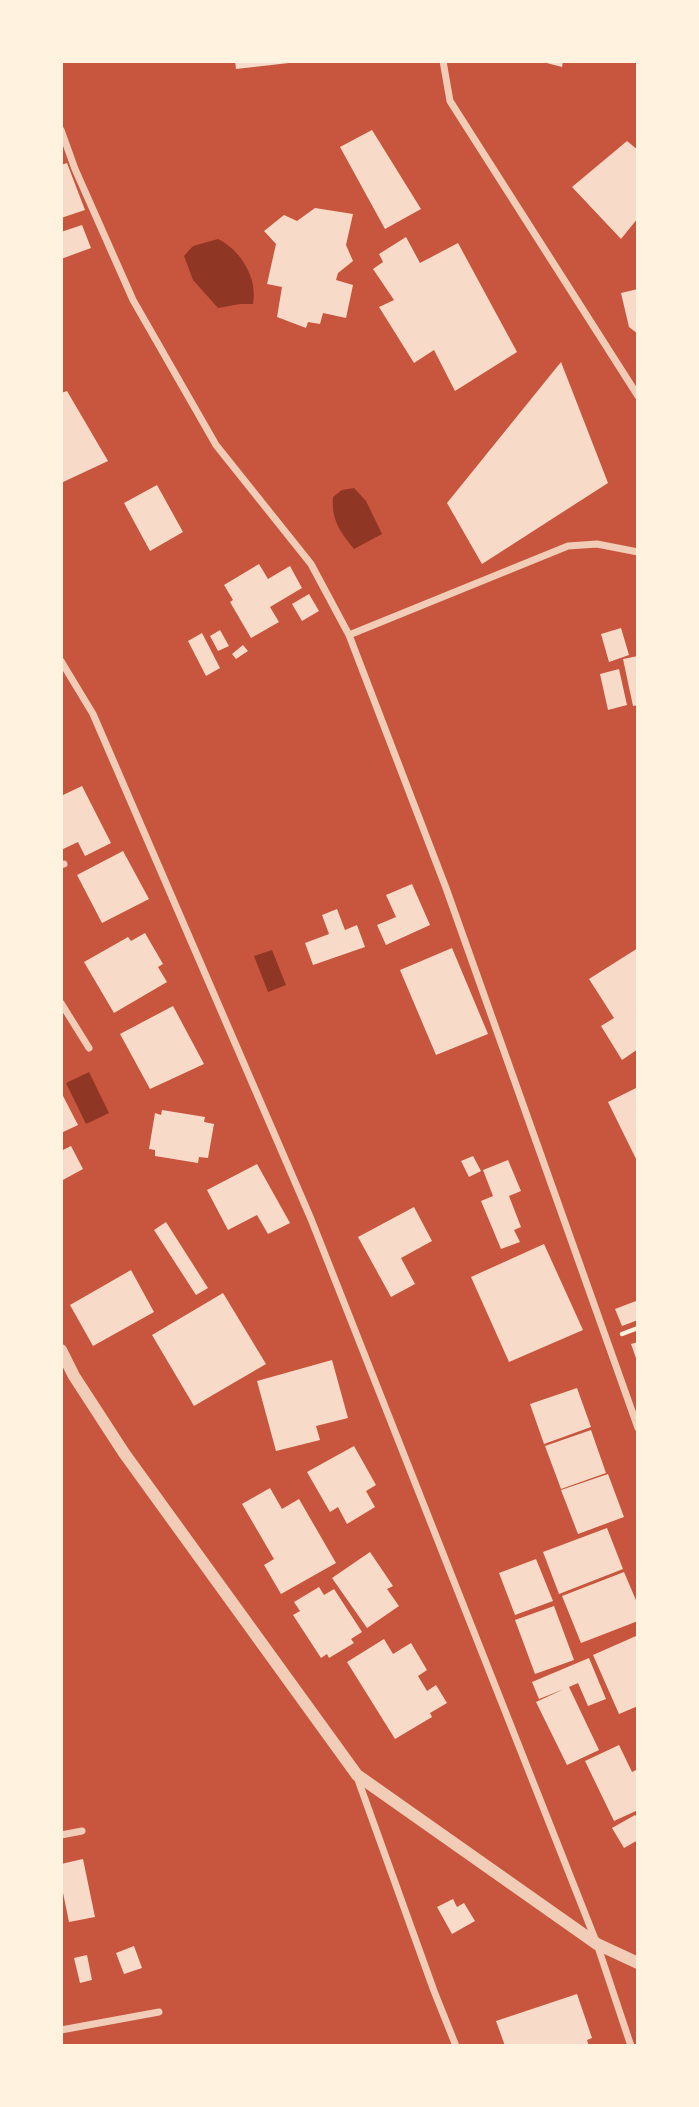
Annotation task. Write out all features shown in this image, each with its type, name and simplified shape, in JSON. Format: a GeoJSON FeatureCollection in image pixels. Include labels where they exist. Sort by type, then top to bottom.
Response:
{"type":"FeatureCollection","features":[{"type":"Feature","properties":{"kind":"street"},"geometry":{"type":"LineString","coordinates":[[443,61],[450,101],[638,396]]}},
{"type":"Feature","properties":{"kind":"street"},"geometry":{"type":"LineString","coordinates":[[61,130],[75,169],[133,300],[216,445],[311,564],[349,635],[446,888],[638,1428]]}},
{"type":"Feature","properties":{"kind":"street"},"geometry":{"type":"LineString","coordinates":[[349,635],[568,546],[597,544],[638,552]]}},
{"type":"Feature","properties":{"kind":"street"},"geometry":{"type":"LineString","coordinates":[[61,661],[93,714],[311,1219],[597,1944],[631,2046]]}},
{"type":"Feature","properties":{"kind":"street"},"geometry":{"type":"LineString","coordinates":[[61,1003],[89,1048]]}},
{"type":"Feature","properties":{"kind":"street"},"geometry":{"type":"LineString","coordinates":[[61,1350],[74,1376],[124,1452],[357,1775],[456,2046]]}},
{"type":"Feature","properties":{"kind":"street"},"geometry":{"type":"LineString","coordinates":[[357,1775],[597,1944],[638,1963]]}},
{"type":"Feature","properties":{"kind":"street"},"geometry":{"type":"LineString","coordinates":[[61,1835],[82,1831]]}},
{"type":"Feature","properties":{"kind":"street"},"geometry":{"type":"LineString","coordinates":[[61,2030],[159,2012]]}},
{"type":"Feature","properties":{"kind":"shaded area"},"geometry":{"type":"Polygon","coordinates":[[[218,239],[234,250],[246,266],[253,285],[253,304],[218,308],[193,280],[184,256],[193,246],[218,239]]]}},
{"type":"Feature","properties":{"kind":"shaded area"},"geometry":{"type":"Polygon","coordinates":[[[354,488],[366,501],[382,534],[354,549],[337,525],[333,512],[333,497],[342,490],[354,488]]]}},
{"type":"Feature","properties":{"kind":"shaded area"},"geometry":{"type":"Polygon","coordinates":[[[272,950],[286,985],[268,992],[254,956],[272,950]]]}},
{"type":"Feature","properties":{"kind":"shaded area"},"geometry":{"type":"Polygon","coordinates":[[[89,1072],[109,1113],[86,1124],[66,1083],[89,1072]]]}},
{"type":"Feature","properties":{"kind":"building"},"geometry":{"type":"Polygon","coordinates":[[[235,61],[289,61],[289,63],[236,69],[235,61]]]}},
{"type":"Feature","properties":{"kind":"building"},"geometry":{"type":"Polygon","coordinates":[[[539,61],[563,61],[562,67],[539,61]]]}},
{"type":"Feature","properties":{"kind":"building"},"geometry":{"type":"Polygon","coordinates":[[[372,130],[421,209],[385,229],[340,147],[372,130]]]}},
{"type":"Feature","properties":{"kind":"building"},"geometry":{"type":"Polygon","coordinates":[[[627,141],[638,150],[638,218],[621,239],[572,187],[627,141]]]}},
{"type":"Feature","properties":{"kind":"building"},"geometry":{"type":"Polygon","coordinates":[[[67,163],[85,210],[61,218],[61,165],[67,163]]]}},
{"type":"Feature","properties":{"kind":"building"},"geometry":{"type":"Polygon","coordinates":[[[315,208],[353,214],[346,245],[353,261],[338,273],[336,280],[353,285],[346,318],[323,313],[320,324],[308,322],[306,328],[277,317],[282,287],[267,284],[276,244],[264,231],[284,215],[297,221],[315,208]]]}},
{"type":"Feature","properties":{"kind":"building"},"geometry":{"type":"Polygon","coordinates":[[[82,225],[91,248],[61,259],[61,232],[82,225]]]}},
{"type":"Feature","properties":{"kind":"building"},"geometry":{"type":"Polygon","coordinates":[[[406,237],[420,263],[458,243],[517,352],[455,391],[434,350],[414,363],[379,307],[394,300],[373,269],[383,262],[379,254],[406,237]]]}},
{"type":"Feature","properties":{"kind":"building"},"geometry":{"type":"Polygon","coordinates":[[[638,289],[638,334],[629,327],[621,293],[638,289]]]}},
{"type":"Feature","properties":{"kind":"building"},"geometry":{"type":"Polygon","coordinates":[[[561,362],[608,483],[482,564],[447,503],[561,362]]]}},
{"type":"Feature","properties":{"kind":"building"},"geometry":{"type":"Polygon","coordinates":[[[67,391],[108,461],[61,483],[61,393],[67,391]]]}},
{"type":"Feature","properties":{"kind":"building"},"geometry":{"type":"Polygon","coordinates":[[[157,485],[183,532],[150,551],[124,503],[157,485]]]}},
{"type":"Feature","properties":{"kind":"building"},"geometry":{"type":"Polygon","coordinates":[[[259,564],[268,579],[290,566],[302,588],[270,607],[279,622],[251,638],[230,602],[233,600],[224,585],[259,564]]]}},
{"type":"Feature","properties":{"kind":"building"},"geometry":{"type":"Polygon","coordinates":[[[309,594],[319,611],[302,621],[292,604],[309,594]]]}},
{"type":"Feature","properties":{"kind":"building"},"geometry":{"type":"Polygon","coordinates":[[[621,628],[629,655],[609,662],[601,634],[621,628]]]}},
{"type":"Feature","properties":{"kind":"building"},"geometry":{"type":"Polygon","coordinates":[[[220,630],[229,646],[218,651],[210,636],[220,630]]]}},
{"type":"Feature","properties":{"kind":"building"},"geometry":{"type":"Polygon","coordinates":[[[202,633],[220,668],[206,676],[188,641],[202,633]]]}},
{"type":"Feature","properties":{"kind":"building"},"geometry":{"type":"Polygon","coordinates":[[[243,645],[248,651],[236,659],[232,654],[243,645]]]}},
{"type":"Feature","properties":{"kind":"building"},"geometry":{"type":"Polygon","coordinates":[[[638,656],[638,705],[633,706],[623,659],[638,656]]]}},
{"type":"Feature","properties":{"kind":"building"},"geometry":{"type":"Polygon","coordinates":[[[619,669],[627,705],[608,710],[600,674],[619,669]]]}},
{"type":"Feature","properties":{"kind":"building"},"geometry":{"type":"Polygon","coordinates":[[[82,786],[111,843],[85,856],[78,842],[61,850],[61,796],[82,786]]]}},
{"type":"Feature","properties":{"kind":"building"},"geometry":{"type":"Polygon","coordinates":[[[123,851],[149,899],[102,923],[77,875],[123,851]]]}},
{"type":"Feature","properties":{"kind":"building"},"geometry":{"type":"Polygon","coordinates":[[[412,884],[430,925],[386,945],[377,925],[396,917],[386,895],[412,884]]]}},
{"type":"Feature","properties":{"kind":"building"},"geometry":{"type":"Polygon","coordinates":[[[337,909],[345,930],[357,925],[365,947],[313,965],[305,943],[329,934],[322,915],[337,909]]]}},
{"type":"Feature","properties":{"kind":"building"},"geometry":{"type":"Polygon","coordinates":[[[145,933],[163,964],[158,967],[167,982],[114,1013],[84,962],[128,937],[131,941],[145,933]]]}},
{"type":"Feature","properties":{"kind":"building"},"geometry":{"type":"Polygon","coordinates":[[[452,948],[488,1034],[436,1055],[400,970],[452,948]]]}},
{"type":"Feature","properties":{"kind":"building"},"geometry":{"type":"Polygon","coordinates":[[[638,948],[638,1049],[622,1060],[601,1026],[614,1018],[589,979],[638,948]]]}},
{"type":"Feature","properties":{"kind":"building"},"geometry":{"type":"Polygon","coordinates":[[[173,1006],[204,1064],[150,1089],[120,1034],[173,1006]]]}},
{"type":"Feature","properties":{"kind":"building"},"geometry":{"type":"Polygon","coordinates":[[[638,1087],[638,1163],[608,1102],[638,1087]]]}},
{"type":"Feature","properties":{"kind":"building"},"geometry":{"type":"Polygon","coordinates":[[[61,1092],[78,1125],[61,1133],[61,1092]]]}},
{"type":"Feature","properties":{"kind":"building"},"geometry":{"type":"Polygon","coordinates":[[[162,1110],[205,1117],[204,1122],[214,1124],[208,1158],[199,1157],[198,1163],[155,1156],[155,1150],[149,1149],[155,1113],[161,1115],[162,1110]]]}},
{"type":"Feature","properties":{"kind":"building"},"geometry":{"type":"Polygon","coordinates":[[[71,1146],[83,1169],[61,1181],[61,1151],[71,1146]]]}},
{"type":"Feature","properties":{"kind":"building"},"geometry":{"type":"Polygon","coordinates":[[[473,1156],[481,1171],[469,1177],[461,1161],[473,1156]]]}},
{"type":"Feature","properties":{"kind":"building"},"geometry":{"type":"Polygon","coordinates":[[[508,1160],[521,1191],[509,1196],[521,1227],[514,1230],[520,1242],[501,1249],[481,1201],[493,1196],[483,1170],[508,1160]]]}},
{"type":"Feature","properties":{"kind":"building"},"geometry":{"type":"Polygon","coordinates":[[[257,1164],[290,1223],[268,1234],[257,1215],[228,1230],[207,1190],[257,1164]]]}},
{"type":"Feature","properties":{"kind":"building"},"geometry":{"type":"Polygon","coordinates":[[[414,1207],[432,1241],[401,1258],[415,1284],[391,1297],[358,1237],[414,1207]]]}},
{"type":"Feature","properties":{"kind":"building"},"geometry":{"type":"Polygon","coordinates":[[[166,1222],[208,1288],[196,1295],[154,1230],[166,1222]]]}},
{"type":"Feature","properties":{"kind":"building"},"geometry":{"type":"Polygon","coordinates":[[[544,1244],[583,1330],[509,1362],[471,1277],[544,1244]]]}},
{"type":"Feature","properties":{"kind":"building"},"geometry":{"type":"Polygon","coordinates":[[[131,1270],[154,1312],[93,1346],[70,1305],[131,1270]]]}},
{"type":"Feature","properties":{"kind":"building"},"geometry":{"type":"Polygon","coordinates":[[[223,1293],[266,1364],[194,1406],[152,1335],[223,1293]]]}},
{"type":"Feature","properties":{"kind":"building"},"geometry":{"type":"Polygon","coordinates":[[[636,1301],[638,1320],[622,1326],[615,1309],[636,1301]]]}},
{"type":"Feature","properties":{"kind":"building"},"geometry":{"type":"Polygon","coordinates":[[[638,1342],[638,1361],[637,1361],[631,1344],[638,1342]]]}},
{"type":"Feature","properties":{"kind":"building"},"geometry":{"type":"Polygon","coordinates":[[[332,1360],[348,1418],[316,1426],[320,1440],[276,1451],[257,1381],[332,1360]]]}},
{"type":"Feature","properties":{"kind":"building"},"geometry":{"type":"Polygon","coordinates":[[[577,1388],[591,1427],[544,1444],[530,1404],[577,1388]]]}},
{"type":"Feature","properties":{"kind":"building"},"geometry":{"type":"Polygon","coordinates":[[[591,1430],[606,1473],[561,1489],[545,1446],[591,1430]]]}},
{"type":"Feature","properties":{"kind":"building"},"geometry":{"type":"Polygon","coordinates":[[[354,1446],[376,1485],[366,1491],[375,1507],[347,1524],[338,1507],[330,1512],[307,1472],[354,1446]]]}},
{"type":"Feature","properties":{"kind":"building"},"geometry":{"type":"Polygon","coordinates":[[[608,1474],[624,1517],[578,1534],[561,1490],[608,1474]]]}},
{"type":"Feature","properties":{"kind":"building"},"geometry":{"type":"Polygon","coordinates":[[[270,1488],[282,1509],[299,1499],[336,1563],[281,1594],[264,1565],[274,1559],[242,1504],[270,1488]]]}},
{"type":"Feature","properties":{"kind":"building"},"geometry":{"type":"Polygon","coordinates":[[[607,1528],[623,1569],[559,1594],[543,1552],[607,1528]]]}},
{"type":"Feature","properties":{"kind":"building"},"geometry":{"type":"Polygon","coordinates":[[[370,1552],[393,1586],[387,1589],[399,1606],[367,1628],[332,1578],[370,1552]]]}},
{"type":"Feature","properties":{"kind":"building"},"geometry":{"type":"Polygon","coordinates":[[[536,1559],[553,1601],[515,1615],[499,1573],[536,1559]]]}},
{"type":"Feature","properties":{"kind":"building"},"geometry":{"type":"Polygon","coordinates":[[[624,1572],[638,1605],[638,1621],[581,1643],[562,1596],[624,1572]]]}},
{"type":"Feature","properties":{"kind":"building"},"geometry":{"type":"Polygon","coordinates":[[[319,1587],[324,1595],[334,1589],[362,1632],[351,1639],[354,1643],[329,1658],[327,1654],[321,1658],[293,1615],[300,1611],[294,1602],[319,1587]]]}},
{"type":"Feature","properties":{"kind":"building"},"geometry":{"type":"Polygon","coordinates":[[[554,1606],[574,1660],[535,1674],[515,1620],[554,1606]]]}},
{"type":"Feature","properties":{"kind":"building"},"geometry":{"type":"Polygon","coordinates":[[[636,1636],[638,1706],[619,1714],[593,1655],[636,1636]]]}},
{"type":"Feature","properties":{"kind":"building"},"geometry":{"type":"Polygon","coordinates":[[[384,1639],[393,1654],[411,1643],[427,1670],[418,1676],[427,1691],[436,1685],[447,1703],[430,1713],[432,1717],[395,1739],[347,1662],[384,1639]]]}},
{"type":"Feature","properties":{"kind":"building"},"geometry":{"type":"Polygon","coordinates":[[[589,1658],[606,1699],[588,1706],[578,1683],[569,1687],[599,1750],[567,1765],[536,1702],[564,1689],[539,1699],[532,1682],[589,1658]]]}},
{"type":"Feature","properties":{"kind":"building"},"geometry":{"type":"Polygon","coordinates":[[[619,1745],[632,1772],[638,1769],[638,1810],[614,1821],[585,1761],[619,1745]]]}},
{"type":"Feature","properties":{"kind":"building"},"geometry":{"type":"Polygon","coordinates":[[[635,1815],[638,1819],[638,1840],[624,1848],[612,1828],[635,1815]]]}},
{"type":"Feature","properties":{"kind":"building"},"geometry":{"type":"Polygon","coordinates":[[[83,1859],[95,1917],[69,1922],[61,1883],[61,1864],[83,1859]]]}},
{"type":"Feature","properties":{"kind":"building"},"geometry":{"type":"Polygon","coordinates":[[[453,1899],[457,1907],[464,1903],[475,1921],[452,1934],[437,1907],[453,1899]]]}},
{"type":"Feature","properties":{"kind":"building"},"geometry":{"type":"Polygon","coordinates":[[[134,1946],[142,1968],[124,1974],[116,1953],[134,1946]]]}},
{"type":"Feature","properties":{"kind":"building"},"geometry":{"type":"Polygon","coordinates":[[[87,1955],[92,1980],[80,1983],[74,1958],[87,1955]]]}},
{"type":"Feature","properties":{"kind":"building"},"geometry":{"type":"Polygon","coordinates":[[[577,1994],[592,2038],[587,2040],[589,2046],[505,2046],[496,2021],[577,1994]]]}}]}
